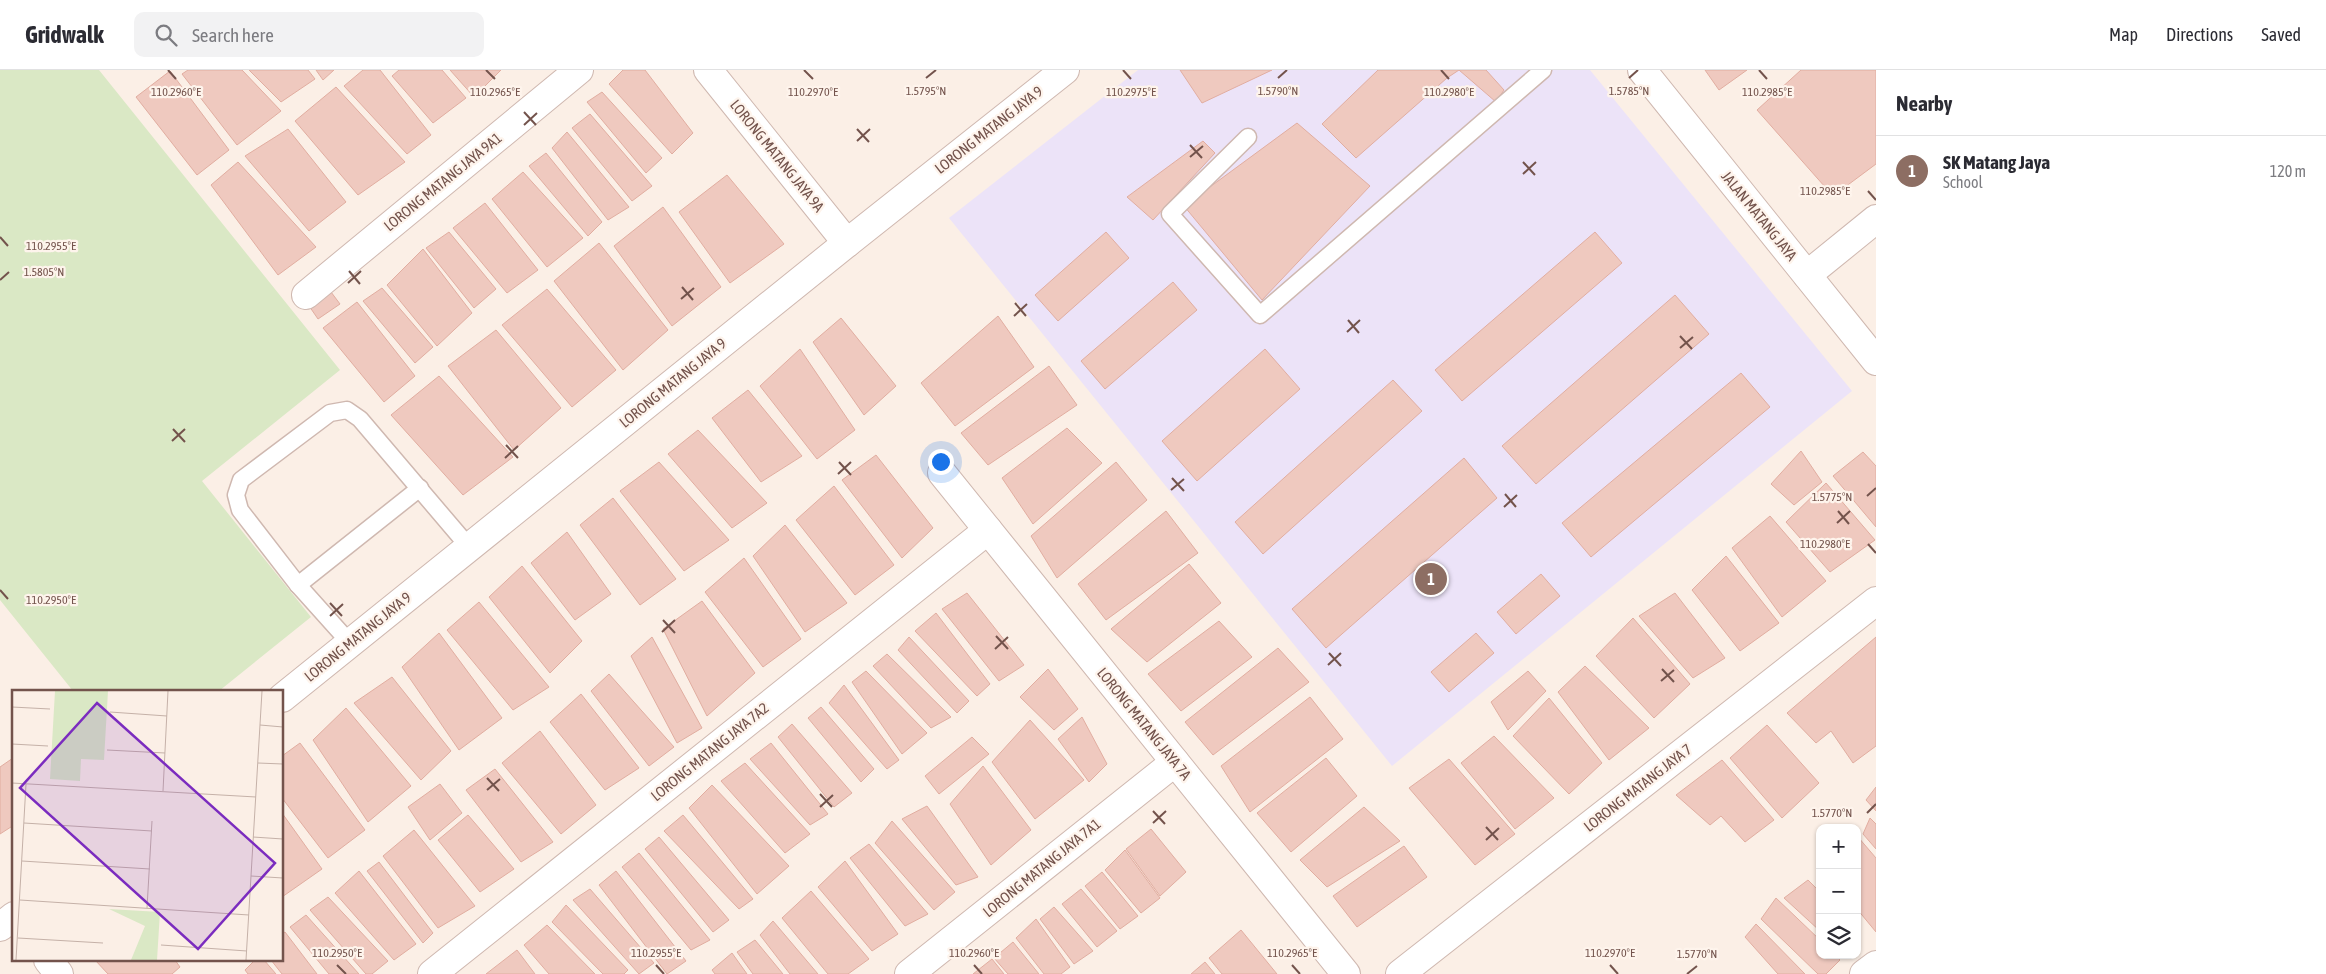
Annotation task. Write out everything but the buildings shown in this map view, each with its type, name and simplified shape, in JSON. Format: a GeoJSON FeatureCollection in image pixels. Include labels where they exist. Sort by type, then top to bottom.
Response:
{"type":"FeatureCollection","features":[{"type":"Feature","properties":{"kind":"street","name":"LORONG MATANG JAYA 9A1"},"geometry":{"type":"LineString","coordinates":[[306,295],[579,70]]}},
{"type":"Feature","properties":{"kind":"street","name":"LORONG MATANG JAYA 9A"},"geometry":{"type":"LineString","coordinates":[[708,70],[847,242]]}},
{"type":"Feature","properties":{"kind":"street","name":"LORONG MATANG JAYA 9"},"geometry":{"type":"LineString","coordinates":[[284,696],[847,242],[1065,70]]}},
{"type":"Feature","properties":{"kind":"street","name":"JALAN MATANG JAYA"},"geometry":{"type":"LineString","coordinates":[[1642,70],[1876,361]]}},
{"type":"Feature","properties":{"kind":"street"},"geometry":{"type":"LineString","coordinates":[[1807,275],[1876,219]]}},
{"type":"Feature","properties":{"kind":"street","name":"LORONG MATANG JAYA 7A"},"geometry":{"type":"LineString","coordinates":[[942,473],[1346,974]]}},
{"type":"Feature","properties":{"kind":"street","name":"LORONG MATANG JAYA 7A2"},"geometry":{"type":"LineString","coordinates":[[432,974],[988,530]]}},
{"type":"Feature","properties":{"kind":"street","name":"LORONG MATANG JAYA 7"},"geometry":{"type":"LineString","coordinates":[[1400,974],[1876,601]]}},
{"type":"Feature","properties":{"kind":"street","name":"LORONG MATANG JAYA 7A1"},"geometry":{"type":"LineString","coordinates":[[909,974],[1175,762]]}},
{"type":"Feature","properties":{"kind":"street"},"geometry":{"type":"LineString","coordinates":[[50,962],[59,974]]}},
{"type":"Feature","properties":{"kind":"street"},"geometry":{"type":"LineString","coordinates":[[1864,974],[1876,965]]}},
{"type":"Feature","properties":{"kind":"lane"},"geometry":{"type":"LineString","coordinates":[[1248,137],[1170,214],[1260,315],[1543,70]]}},
{"type":"Feature","properties":{"kind":"lane"},"geometry":{"type":"LineString","coordinates":[[350,643],[298,585],[240,510],[236,494],[241,480],[330,413],[347,410],[360,418],[469,547]]}},
{"type":"Feature","properties":{"kind":"lane"},"geometry":{"type":"LineString","coordinates":[[298,585],[420,488]]}},
{"type":"Feature","properties":{"kind":"shaded area"},"geometry":{"type":"Polygon","coordinates":[[[1138,70],[1590,70],[1852,391],[1392,766],[949,218],[1138,70]]]}},
{"type":"Feature","properties":{"kind":"green space"},"geometry":{"type":"Polygon","coordinates":[[[0,70],[99,70],[340,370],[202,481],[311,617],[220,690],[72,690],[0,600],[0,70]]]}},
{"type":"Feature","properties":{"kind":"place","name":"SK Matang Jaya"},"geometry":{"type":"Point","coordinates":[1431,579]}}]}
